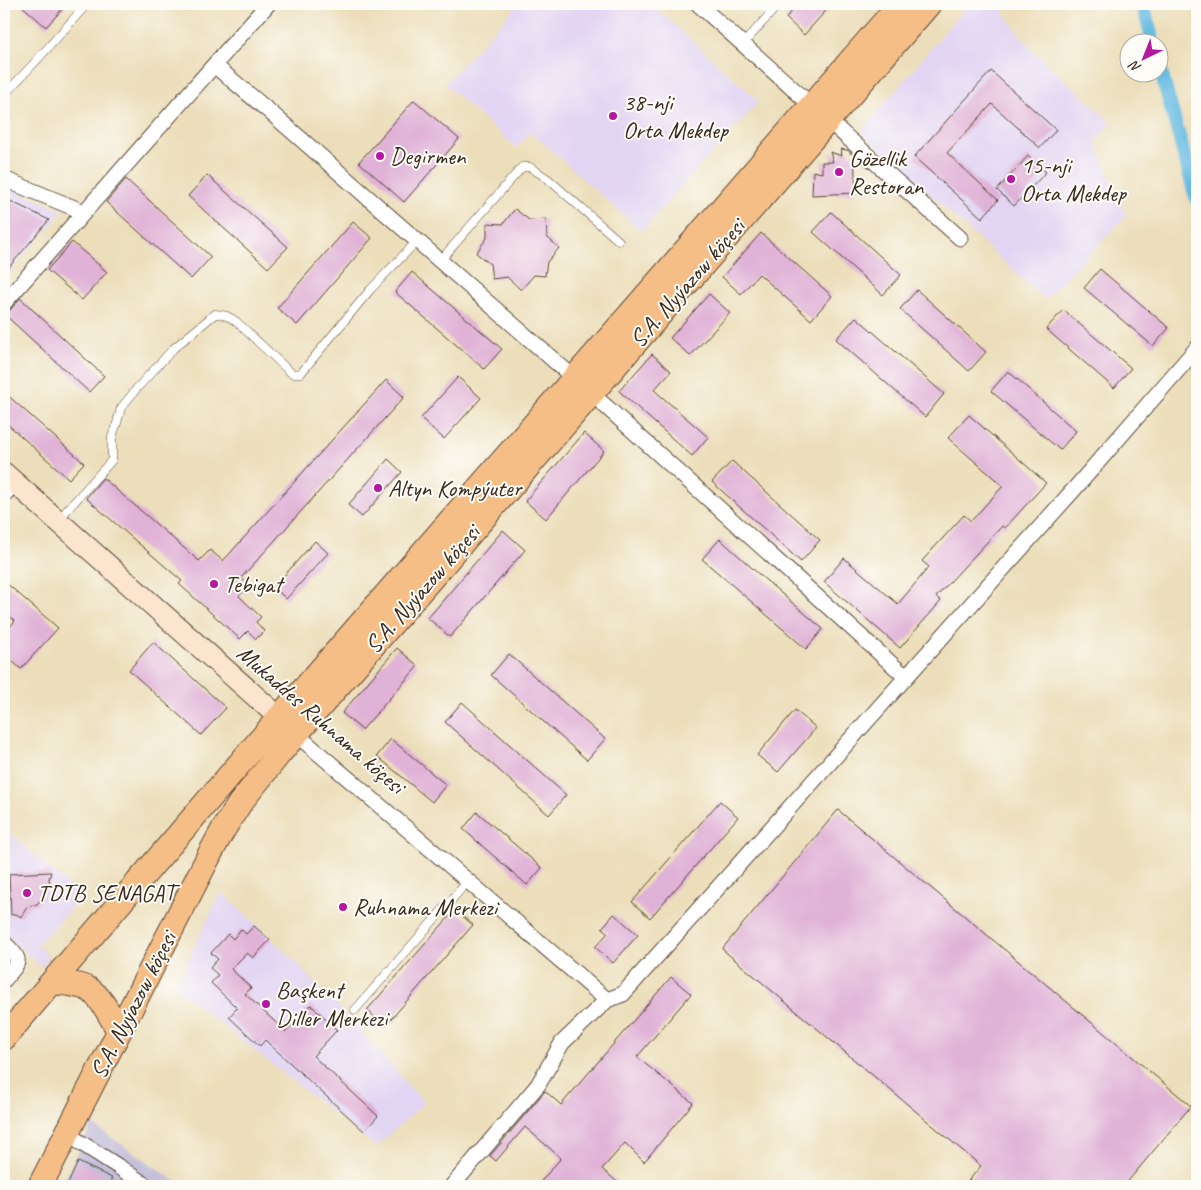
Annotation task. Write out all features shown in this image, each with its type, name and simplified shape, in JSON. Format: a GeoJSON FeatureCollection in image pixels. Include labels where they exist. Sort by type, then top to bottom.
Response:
{"type":"FeatureCollection","features":[{"type":"Feature","properties":{"kind":"main road","name":"S.A. Nyýazow köçesi"},"geometry":{"type":"LineString","coordinates":[[820,113],[900,4]]}},
{"type":"Feature","properties":{"kind":"main road","name":"S.A. Nyýazow köçesi"},"geometry":{"type":"LineString","coordinates":[[40,1186],[223,830],[240,803],[583,386],[820,113],[929,4]]}},
{"type":"Feature","properties":{"kind":"main road","name":"S.A. Nyýazow köçesi"},"geometry":{"type":"LineString","coordinates":[[4,1038],[279,718],[583,386]]}},
{"type":"Feature","properties":{"kind":"main road"},"geometry":{"type":"LineString","coordinates":[[52,982],[75,985],[90,990],[104,1005],[119,1031]]}},
{"type":"Feature","properties":{"kind":"street"},"geometry":{"type":"LineString","coordinates":[[4,303],[268,4]]}},
{"type":"Feature","properties":{"kind":"street"},"geometry":{"type":"LineString","coordinates":[[698,4],[960,238]]}},
{"type":"Feature","properties":{"kind":"street"},"geometry":{"type":"LineString","coordinates":[[214,65],[583,386],[906,677]]}},
{"type":"Feature","properties":{"kind":"street"},"geometry":{"type":"LineString","coordinates":[[4,179],[84,212]]}},
{"type":"Feature","properties":{"kind":"street"},"geometry":{"type":"LineString","coordinates":[[452,1186],[538,1085],[562,1043],[607,1000],[623,994],[1077,486],[1197,348]]}},
{"type":"Feature","properties":{"kind":"street","name":"Mukaddes Ruhnama köçesi"},"geometry":{"type":"LineString","coordinates":[[7,483],[57,520],[296,734],[607,1000]]}},
{"type":"Feature","properties":{"kind":"street"},"geometry":{"type":"LineString","coordinates":[[4,943],[16,955],[18,960],[17,965],[4,980]]}},
{"type":"Feature","properties":{"kind":"street"},"geometry":{"type":"LineString","coordinates":[[67,1134],[146,1186]]}},
{"type":"Feature","properties":{"kind":"lane"},"geometry":{"type":"LineString","coordinates":[[4,95],[87,4]]}},
{"type":"Feature","properties":{"kind":"lane"},"geometry":{"type":"LineString","coordinates":[[743,44],[779,4]]}},
{"type":"Feature","properties":{"kind":"lane"},"geometry":{"type":"LineString","coordinates":[[440,261],[522,167],[530,168],[548,179],[619,242]]}},
{"type":"Feature","properties":{"kind":"lane"},"geometry":{"type":"LineString","coordinates":[[57,520],[112,460],[112,437],[120,408],[174,348],[215,314],[223,314],[230,317],[290,372],[294,374],[301,373],[370,290],[417,241]]}},
{"type":"Feature","properties":{"kind":"lane"},"geometry":{"type":"LineString","coordinates":[[355,1010],[468,881]]}},
{"type":"Feature","properties":{"kind":"shaded area","name":"38-nji Orta Mekdep"},"geometry":{"type":"Polygon","coordinates":[[[518,4],[651,4],[759,101],[641,231],[531,132],[516,148],[445,84],[518,4]]]}},
{"type":"Feature","properties":{"kind":"shaded area","name":"15-nji Orta Mekdep"},"geometry":{"type":"Polygon","coordinates":[[[968,4],[997,4],[1032,50],[1112,123],[1095,141],[1126,216],[1045,299],[861,132],[968,4]]]}},
{"type":"Feature","properties":{"kind":"shaded area"},"geometry":{"type":"Polygon","coordinates":[[[4,186],[63,211],[4,278],[4,186]]]}},
{"type":"Feature","properties":{"kind":"shaded area","name":"TDTB SENAGAT"},"geometry":{"type":"Polygon","coordinates":[[[5,828],[81,897],[37,945],[49,957],[45,965],[41,966],[4,933],[5,828]]]}},
{"type":"Feature","properties":{"kind":"shaded area","name":"Başkent Diller Merkezi"},"geometry":{"type":"Polygon","coordinates":[[[221,892],[291,957],[353,1022],[424,1103],[376,1147],[175,987],[221,892]]]}},
{"type":"Feature","properties":{"kind":"shaded area"},"geometry":{"type":"Polygon","coordinates":[[[92,1124],[183,1186],[61,1186],[92,1124]]]}},
{"type":"Feature","properties":{"kind":"building"},"geometry":{"type":"Polygon","coordinates":[[[20,4],[67,4],[46,27],[20,4]]]}},
{"type":"Feature","properties":{"kind":"building"},"geometry":{"type":"Polygon","coordinates":[[[798,4],[832,4],[804,35],[786,18],[798,4]]]}},
{"type":"Feature","properties":{"kind":"building"},"geometry":{"type":"Polygon","coordinates":[[[991,71],[1056,130],[1040,148],[992,104],[947,153],[998,200],[982,218],[914,157],[991,71]]]}},
{"type":"Feature","properties":{"kind":"building"},"geometry":{"type":"Polygon","coordinates":[[[414,100],[459,139],[404,202],[359,162],[414,100]]]}},
{"type":"Feature","properties":{"kind":"building","name":"Gözellik Restoran"},"geometry":{"type":"Polygon","coordinates":[[[841,149],[847,150],[854,156],[856,193],[812,195],[813,171],[822,173],[822,162],[833,162],[830,152],[842,156],[841,149]]]}},
{"type":"Feature","properties":{"kind":"building"},"geometry":{"type":"Polygon","coordinates":[[[1028,156],[1046,172],[1014,206],[997,190],[1028,156]]]}},
{"type":"Feature","properties":{"kind":"building"},"geometry":{"type":"Polygon","coordinates":[[[207,175],[288,247],[268,268],[188,196],[207,175]]]}},
{"type":"Feature","properties":{"kind":"building"},"geometry":{"type":"Polygon","coordinates":[[[126,179],[211,257],[191,279],[106,202],[126,179]]]}},
{"type":"Feature","properties":{"kind":"building"},"geometry":{"type":"Polygon","coordinates":[[[4,198],[49,220],[4,273],[4,198]]]}},
{"type":"Feature","properties":{"kind":"building"},"geometry":{"type":"Polygon","coordinates":[[[515,209],[529,220],[546,219],[547,237],[559,248],[547,262],[545,276],[534,275],[521,290],[507,277],[492,279],[490,264],[476,253],[487,238],[487,223],[503,224],[515,209]]]}},
{"type":"Feature","properties":{"kind":"building"},"geometry":{"type":"Polygon","coordinates":[[[831,212],[901,275],[883,295],[813,232],[831,212]]]}},
{"type":"Feature","properties":{"kind":"building"},"geometry":{"type":"Polygon","coordinates":[[[353,222],[372,238],[297,325],[277,308],[353,222]]]}},
{"type":"Feature","properties":{"kind":"building"},"geometry":{"type":"Polygon","coordinates":[[[761,233],[832,296],[811,320],[759,274],[741,294],[722,277],[761,233]]]}},
{"type":"Feature","properties":{"kind":"building"},"geometry":{"type":"Polygon","coordinates":[[[72,242],[107,272],[82,300],[47,270],[72,242]]]}},
{"type":"Feature","properties":{"kind":"building"},"geometry":{"type":"Polygon","coordinates":[[[1100,269],[1169,328],[1153,346],[1084,288],[1100,269]]]}},
{"type":"Feature","properties":{"kind":"building"},"geometry":{"type":"Polygon","coordinates":[[[412,272],[502,349],[484,369],[395,292],[412,272]]]}},
{"type":"Feature","properties":{"kind":"building"},"geometry":{"type":"Polygon","coordinates":[[[917,290],[986,352],[969,371],[900,309],[917,290]]]}},
{"type":"Feature","properties":{"kind":"building"},"geometry":{"type":"Polygon","coordinates":[[[709,294],[730,313],[690,356],[670,338],[709,294]]]}},
{"type":"Feature","properties":{"kind":"building"},"geometry":{"type":"Polygon","coordinates":[[[20,298],[104,376],[89,392],[4,314],[20,298]]]}},
{"type":"Feature","properties":{"kind":"building"},"geometry":{"type":"Polygon","coordinates":[[[1063,310],[1131,368],[1114,388],[1046,329],[1063,310]]]}},
{"type":"Feature","properties":{"kind":"building"},"geometry":{"type":"Polygon","coordinates":[[[856,317],[944,394],[925,417],[836,339],[856,317]]]}},
{"type":"Feature","properties":{"kind":"building"},"geometry":{"type":"Polygon","coordinates":[[[652,354],[671,371],[654,390],[708,437],[692,456],[619,391],[652,354]]]}},
{"type":"Feature","properties":{"kind":"building"},"geometry":{"type":"Polygon","coordinates":[[[1008,371],[1076,431],[1060,450],[991,391],[1008,371]]]}},
{"type":"Feature","properties":{"kind":"building"},"geometry":{"type":"Polygon","coordinates":[[[458,377],[481,398],[444,439],[421,418],[458,377]]]}},
{"type":"Feature","properties":{"kind":"building"},"geometry":{"type":"Polygon","coordinates":[[[386,380],[404,397],[241,578],[249,585],[239,596],[261,617],[256,622],[264,631],[256,639],[248,631],[240,639],[179,584],[182,581],[86,498],[103,478],[199,561],[210,550],[223,561],[386,380]]]}},
{"type":"Feature","properties":{"kind":"building"},"geometry":{"type":"Polygon","coordinates":[[[4,392],[84,463],[69,479],[4,421],[4,392]]]}},
{"type":"Feature","properties":{"kind":"building"},"geometry":{"type":"Polygon","coordinates":[[[969,415],[1046,483],[1005,528],[1002,526],[936,597],[941,601],[900,648],[824,582],[844,558],[898,604],[929,567],[922,561],[964,515],[971,521],[1003,486],[948,438],[969,415]]]}},
{"type":"Feature","properties":{"kind":"building"},"geometry":{"type":"Polygon","coordinates":[[[584,433],[604,451],[546,519],[525,501],[584,433]]]}},
{"type":"Feature","properties":{"kind":"building"},"geometry":{"type":"Polygon","coordinates":[[[388,459],[402,472],[362,517],[348,505],[388,459]]]}},
{"type":"Feature","properties":{"kind":"building"},"geometry":{"type":"Polygon","coordinates":[[[732,461],[820,540],[801,562],[712,482],[732,461]]]}},
{"type":"Feature","properties":{"kind":"building"},"geometry":{"type":"Polygon","coordinates":[[[503,530],[525,550],[450,637],[428,618],[503,530]]]}},
{"type":"Feature","properties":{"kind":"building"},"geometry":{"type":"Polygon","coordinates":[[[720,539],[823,629],[806,649],[702,559],[720,539]]]}},
{"type":"Feature","properties":{"kind":"building"},"geometry":{"type":"Polygon","coordinates":[[[315,541],[328,553],[286,599],[274,587],[315,541]]]}},
{"type":"Feature","properties":{"kind":"building"},"geometry":{"type":"Polygon","coordinates":[[[4,581],[58,628],[21,669],[4,654],[4,633],[15,621],[4,611],[4,581]]]}},
{"type":"Feature","properties":{"kind":"building"},"geometry":{"type":"Polygon","coordinates":[[[153,642],[226,708],[201,735],[129,670],[153,642]]]}},
{"type":"Feature","properties":{"kind":"building"},"geometry":{"type":"Polygon","coordinates":[[[397,648],[418,666],[362,730],[342,713],[397,648]]]}},
{"type":"Feature","properties":{"kind":"building"},"geometry":{"type":"Polygon","coordinates":[[[509,654],[605,739],[587,760],[491,675],[509,654]]]}},
{"type":"Feature","properties":{"kind":"building"},"geometry":{"type":"Polygon","coordinates":[[[462,702],[566,795],[549,815],[445,722],[462,702]]]}},
{"type":"Feature","properties":{"kind":"building"},"geometry":{"type":"Polygon","coordinates":[[[795,710],[816,728],[778,772],[757,755],[795,710]]]}},
{"type":"Feature","properties":{"kind":"building"},"geometry":{"type":"Polygon","coordinates":[[[391,739],[446,785],[432,802],[377,756],[391,739]]]}},
{"type":"Feature","properties":{"kind":"building"},"geometry":{"type":"Polygon","coordinates":[[[720,801],[738,817],[650,918],[632,902],[720,801]]]}},
{"type":"Feature","properties":{"kind":"building"},"geometry":{"type":"Polygon","coordinates":[[[838,810],[1191,1106],[1124,1186],[964,1186],[981,1166],[722,949],[838,810]]]}},
{"type":"Feature","properties":{"kind":"building"},"geometry":{"type":"Polygon","coordinates":[[[477,812],[542,868],[527,885],[463,829],[477,812]]]}},
{"type":"Feature","properties":{"kind":"building","name":"TDTB SENAGAT"},"geometry":{"type":"Polygon","coordinates":[[[51,872],[50,884],[45,888],[43,897],[37,904],[27,907],[21,917],[16,914],[11,915],[9,874],[51,872]]]}},
{"type":"Feature","properties":{"kind":"building"},"geometry":{"type":"Polygon","coordinates":[[[455,910],[473,925],[385,1026],[367,1010],[455,910]]]}},
{"type":"Feature","properties":{"kind":"building"},"geometry":{"type":"Polygon","coordinates":[[[614,914],[638,935],[613,963],[595,947],[608,933],[602,928],[614,914]]]}},
{"type":"Feature","properties":{"kind":"building"},"geometry":{"type":"Polygon","coordinates":[[[254,926],[270,940],[253,958],[247,953],[231,969],[251,988],[245,994],[286,1032],[311,1005],[337,1030],[313,1056],[378,1116],[364,1131],[265,1040],[260,1046],[229,1017],[237,1008],[211,983],[218,975],[210,968],[218,959],[211,953],[228,934],[233,939],[241,929],[246,934],[254,926]]]}},
{"type":"Feature","properties":{"kind":"building"},"geometry":{"type":"Polygon","coordinates":[[[671,977],[691,994],[637,1057],[693,1103],[644,1162],[625,1143],[602,1169],[622,1186],[537,1186],[561,1158],[525,1127],[496,1161],[490,1156],[545,1091],[561,1105],[671,977]]]}},
{"type":"Feature","properties":{"kind":"building"},"geometry":{"type":"Polygon","coordinates":[[[78,1162],[112,1178],[108,1186],[67,1186],[78,1162]]]}},
{"type":"Feature","properties":{"kind":"waterway"},"geometry":{"type":"LineString","coordinates":[[1143,4],[1150,32]]}},
{"type":"Feature","properties":{"kind":"waterway"},"geometry":{"type":"LineString","coordinates":[[1164,82],[1197,201]]}},
{"type":"Feature","properties":{"kind":"place","name":"38-nji Orta Mekdep"},"geometry":{"type":"Point","coordinates":[613,116]}},
{"type":"Feature","properties":{"kind":"place","name":"Degirmen"},"geometry":{"type":"Point","coordinates":[380,156]}},
{"type":"Feature","properties":{"kind":"place","name":"Gözellik Restoran"},"geometry":{"type":"Point","coordinates":[839,172]}},
{"type":"Feature","properties":{"kind":"place","name":"15-nji Orta Mekdep"},"geometry":{"type":"Point","coordinates":[1011,179]}},
{"type":"Feature","properties":{"kind":"place","name":"Altyn Kompýuter"},"geometry":{"type":"Point","coordinates":[378,488]}},
{"type":"Feature","properties":{"kind":"place","name":"Tebigat"},"geometry":{"type":"Point","coordinates":[214,584]}},
{"type":"Feature","properties":{"kind":"place","name":"TDTB SENAGAT"},"geometry":{"type":"Point","coordinates":[27,893]}},
{"type":"Feature","properties":{"kind":"place","name":"Ruhnama Merkezi"},"geometry":{"type":"Point","coordinates":[343,907]}},
{"type":"Feature","properties":{"kind":"place","name":"Başkent Diller Merkezi"},"geometry":{"type":"Point","coordinates":[266,1004]}}]}
